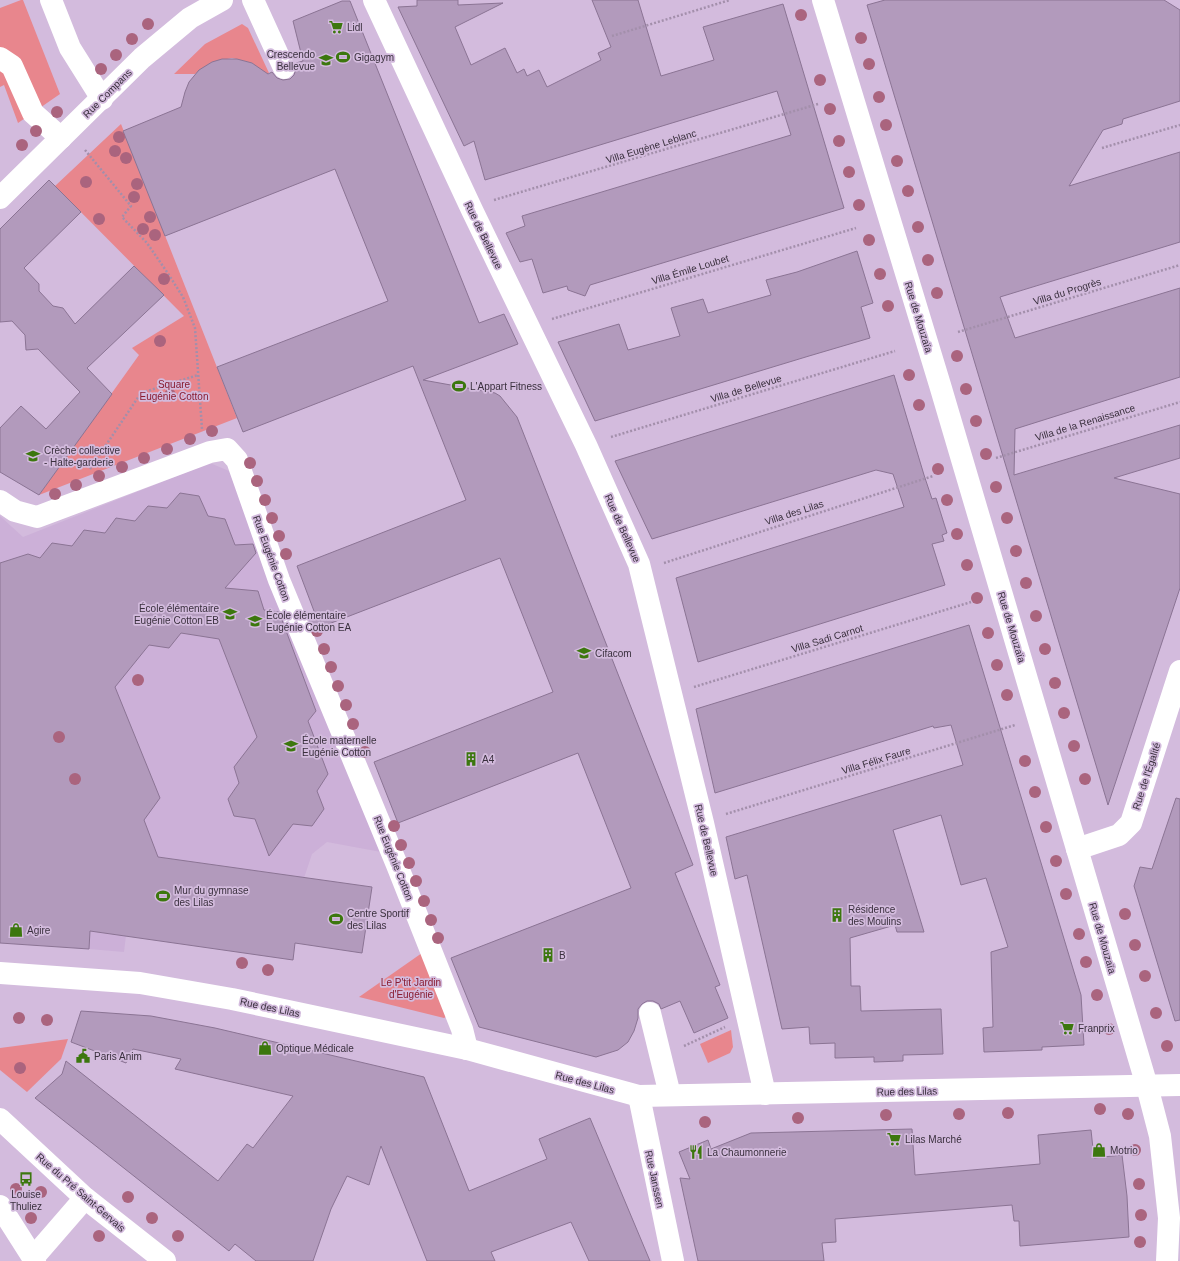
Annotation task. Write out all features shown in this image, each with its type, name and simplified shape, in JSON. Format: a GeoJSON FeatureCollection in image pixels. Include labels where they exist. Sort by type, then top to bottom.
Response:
{"type":"FeatureCollection","features":[{"type":"Feature","properties":{"kind":"street"},"geometry":{"type":"LineString","coordinates":[[51,0],[70,48],[102,99]]}},
{"type":"Feature","properties":{"kind":"street","name":"Rue Compans"},"geometry":{"type":"LineString","coordinates":[[0,198],[142,58],[190,18],[222,0]]}},
{"type":"Feature","properties":{"kind":"street"},"geometry":{"type":"LineString","coordinates":[[253,0],[284,68]]}},
{"type":"Feature","properties":{"kind":"street","name":"Rue de Bellevue"},"geometry":{"type":"LineString","coordinates":[[374,0],[586,445],[639,564],[703,823],[765,1094]]}},
{"type":"Feature","properties":{"kind":"street","name":"Rue de Mouzaïa"},"geometry":{"type":"LineString","coordinates":[[822,0],[940,385],[1147,1086],[1160,1136],[1169,1218],[1167,1261]]}},
{"type":"Feature","properties":{"kind":"street"},"geometry":{"type":"LineString","coordinates":[[0,58],[12,66],[33,113],[65,134]]}},
{"type":"Feature","properties":{"kind":"street","name":"Rue Eugénie Cotton"},"geometry":{"type":"LineString","coordinates":[[0,501],[15,511],[37,517],[210,452],[227,449],[237,460],[279,580],[398,865],[462,1029],[467,1049]]}},
{"type":"Feature","properties":{"kind":"street","name":"Rue de l'Égalité"},"geometry":{"type":"LineString","coordinates":[[1077,849],[1119,835],[1131,823],[1180,671]]}},
{"type":"Feature","properties":{"kind":"street","name":"Rue des Lilas"},"geometry":{"type":"LineString","coordinates":[[0,973],[140,983],[239,1001],[467,1049],[639,1096],[1180,1085]]}},
{"type":"Feature","properties":{"kind":"street"},"geometry":{"type":"LineString","coordinates":[[650,1013],[670,1096]]}},
{"type":"Feature","properties":{"kind":"street","name":"Rue Janssen"},"geometry":{"type":"LineString","coordinates":[[639,1096],[673,1261]]}},
{"type":"Feature","properties":{"kind":"street","name":"Rue du Pré Saint-Gervais"},"geometry":{"type":"LineString","coordinates":[[0,1119],[85,1198],[164,1261]]}},
{"type":"Feature","properties":{"kind":"street"},"geometry":{"type":"LineString","coordinates":[[0,1206],[34,1259],[85,1198]]}},
{"type":"Feature","properties":{"kind":"path"},"geometry":{"type":"LineString","coordinates":[[612,36],[730,0]]}},
{"type":"Feature","properties":{"kind":"path","name":"Villa Eugène Leblanc"},"geometry":{"type":"LineString","coordinates":[[488,202],[818,104]]}},
{"type":"Feature","properties":{"kind":"path"},"geometry":{"type":"LineString","coordinates":[[1102,148],[1180,124]]}},
{"type":"Feature","properties":{"kind":"path"},"geometry":{"type":"LineString","coordinates":[[65,134],[131,206],[122,217],[147,243],[182,297],[195,328],[202,432],[210,452]]}},
{"type":"Feature","properties":{"kind":"path","name":"Villa Émile Loubet"},"geometry":{"type":"LineString","coordinates":[[529,328],[544,321],[856,228]]}},
{"type":"Feature","properties":{"kind":"path","name":"Villa du Progrès"},"geometry":{"type":"LineString","coordinates":[[958,332],[1180,265]]}},
{"type":"Feature","properties":{"kind":"path","name":"Villa de Bellevue"},"geometry":{"type":"LineString","coordinates":[[609,438],[895,351]]}},
{"type":"Feature","properties":{"kind":"path"},"geometry":{"type":"LineString","coordinates":[[92,497],[85,477],[141,393],[198,375]]}},
{"type":"Feature","properties":{"kind":"path","name":"Villa de la Renaissance"},"geometry":{"type":"LineString","coordinates":[[996,458],[1180,402]]}},
{"type":"Feature","properties":{"kind":"path","name":"Villa des Lilas"},"geometry":{"type":"LineString","coordinates":[[659,564],[933,476]]}},
{"type":"Feature","properties":{"kind":"path","name":"Villa Sadi Carnot"},"geometry":{"type":"LineString","coordinates":[[687,689],[971,602]]}},
{"type":"Feature","properties":{"kind":"path","name":"Villa Félix Faure"},"geometry":{"type":"LineString","coordinates":[[723,815],[1039,717]]}},
{"type":"Feature","properties":{"kind":"path"},"geometry":{"type":"LineString","coordinates":[[661,1056],[728,1025]]}},
{"type":"Feature","properties":{"kind":"shaded area"},"geometry":{"type":"Polygon","coordinates":[[[210,463],[229,471],[381,852],[327,842],[312,854],[304,878],[151,856],[131,894],[124,952],[89,949],[94,881],[0,647],[0,516],[23,537],[210,463]]]}},
{"type":"Feature","properties":{"kind":"green space"},"geometry":{"type":"Polygon","coordinates":[[[23,0],[60,94],[18,123],[4,85],[0,87],[0,8],[23,0]]]}},
{"type":"Feature","properties":{"kind":"green space"},"geometry":{"type":"Polygon","coordinates":[[[242,24],[248,28],[269,73],[266,75],[252,63],[232,58],[212,62],[195,74],[174,74],[205,44],[242,24]]]}},
{"type":"Feature","properties":{"kind":"green space","name":"Square Eugénie Cotton"},"geometry":{"type":"Polygon","coordinates":[[[121,124],[237,418],[39,495],[139,355],[132,348],[184,316],[55,186],[121,124]]]}},
{"type":"Feature","properties":{"kind":"green space","name":"Le P'tit Jardin d'Eugénie"},"geometry":{"type":"Polygon","coordinates":[[[422,953],[446,1017],[444,1018],[359,997],[422,953]]]}},
{"type":"Feature","properties":{"kind":"green space"},"geometry":{"type":"Polygon","coordinates":[[[731,1030],[733,1047],[730,1053],[708,1063],[700,1044],[731,1030]]]}},
{"type":"Feature","properties":{"kind":"green space"},"geometry":{"type":"Polygon","coordinates":[[[68,1039],[61,1059],[27,1092],[0,1070],[0,1048],[68,1039]]]}},
{"type":"Feature","properties":{"kind":"building"},"geometry":{"type":"Polygon","coordinates":[[[417,0],[458,0],[458,5],[503,3],[455,27],[471,65],[505,48],[517,73],[524,69],[527,76],[539,70],[547,87],[601,60],[598,53],[611,47],[592,0],[638,0],[661,76],[714,60],[703,27],[783,4],[844,208],[590,285],[585,296],[568,290],[567,286],[543,293],[532,259],[520,262],[506,233],[525,226],[522,216],[791,135],[777,91],[485,180],[474,141],[464,146],[398,7],[417,6],[417,0]]]}},
{"type":"Feature","properties":{"kind":"building"},"geometry":{"type":"Polygon","coordinates":[[[885,0],[1164,0],[1180,10],[1180,101],[1123,119],[1122,124],[1103,130],[1069,186],[1180,152],[1180,242],[1000,297],[1015,338],[1180,288],[1180,377],[1015,429],[1014,475],[1180,425],[1180,458],[1114,478],[1180,494],[1180,588],[1108,805],[867,5],[885,0]]]}},
{"type":"Feature","properties":{"kind":"building"},"geometry":{"type":"Polygon","coordinates":[[[342,1],[350,1],[479,323],[504,314],[518,344],[423,380],[495,393],[500,396],[517,417],[693,865],[675,873],[720,985],[715,987],[728,1018],[694,1033],[680,1001],[661,1009],[659,1004],[653,1001],[647,1001],[642,1004],[638,1009],[638,1018],[634,1031],[628,1042],[618,1050],[596,1057],[479,1027],[451,958],[631,888],[578,753],[398,823],[374,762],[553,692],[500,558],[313,630],[308,617],[317,619],[297,566],[466,500],[413,366],[243,432],[217,367],[388,301],[335,169],[165,236],[123,131],[181,107],[189,82],[199,70],[212,62],[222,59],[237,59],[252,63],[268,74],[272,72],[277,78],[283,80],[290,79],[294,75],[296,63],[303,61],[293,21],[342,1]]]}},
{"type":"Feature","properties":{"kind":"building"},"geometry":{"type":"Polygon","coordinates":[[[49,180],[81,212],[24,268],[39,284],[39,291],[53,306],[63,308],[75,324],[134,266],[164,295],[87,368],[112,394],[39,495],[0,472],[0,428],[21,406],[46,429],[80,392],[38,349],[26,350],[25,335],[12,321],[0,322],[0,229],[49,180]]]}},
{"type":"Feature","properties":{"kind":"building"},"geometry":{"type":"Polygon","coordinates":[[[857,251],[873,303],[861,307],[870,338],[595,421],[558,342],[619,324],[628,350],[680,336],[671,308],[703,299],[708,313],[771,295],[766,280],[797,272],[857,251]]]}},
{"type":"Feature","properties":{"kind":"building"},"geometry":{"type":"Polygon","coordinates":[[[894,375],[932,499],[936,498],[947,533],[942,535],[944,541],[932,544],[945,585],[698,662],[676,578],[904,507],[893,474],[876,470],[652,539],[615,461],[894,375]]]}},
{"type":"Feature","properties":{"kind":"building"},"geometry":{"type":"Polygon","coordinates":[[[180,493],[199,496],[208,516],[225,519],[235,545],[253,544],[256,553],[225,588],[258,591],[264,610],[279,612],[316,711],[308,721],[328,774],[317,791],[324,809],[312,826],[293,824],[269,856],[255,819],[234,816],[228,799],[239,783],[234,767],[257,737],[219,639],[181,633],[169,648],[149,645],[115,687],[160,798],[144,820],[158,857],[372,887],[362,953],[295,943],[293,960],[90,931],[89,949],[0,943],[0,563],[28,554],[40,558],[52,543],[72,546],[84,530],[105,533],[116,518],[135,521],[148,506],[167,508],[180,493]]]}},
{"type":"Feature","properties":{"kind":"building"},"geometry":{"type":"Polygon","coordinates":[[[969,625],[1081,995],[1084,1045],[1042,1047],[1042,1050],[984,1052],[983,1028],[993,1027],[991,952],[1008,947],[986,878],[961,885],[941,815],[893,830],[924,932],[897,932],[895,925],[850,938],[851,986],[860,986],[861,1011],[941,1009],[943,1054],[903,1055],[903,1061],[874,1062],[874,1057],[835,1058],[835,1043],[810,1044],[809,1027],[782,1029],[747,875],[735,879],[726,837],[963,765],[951,725],[934,728],[933,726],[715,793],[696,709],[969,625]]]}},
{"type":"Feature","properties":{"kind":"building"},"geometry":{"type":"Polygon","coordinates":[[[1176,798],[1180,799],[1180,1020],[1175,1021],[1134,886],[1140,867],[1152,869],[1176,798]]]}},
{"type":"Feature","properties":{"kind":"building"},"geometry":{"type":"Polygon","coordinates":[[[81,1011],[151,1016],[215,1028],[424,1077],[469,1191],[547,1159],[539,1139],[590,1118],[650,1261],[589,1261],[571,1222],[491,1252],[495,1261],[427,1261],[381,1146],[369,1185],[347,1176],[331,1209],[313,1261],[256,1261],[235,1244],[229,1251],[35,1098],[62,1074],[66,1061],[218,1181],[247,1144],[253,1148],[293,1096],[175,1069],[181,1059],[133,1049],[126,1063],[71,1042],[81,1011]]]}},
{"type":"Feature","properties":{"kind":"building"},"geometry":{"type":"Polygon","coordinates":[[[912,1129],[915,1175],[1040,1164],[1038,1135],[1091,1130],[1094,1158],[1122,1155],[1127,1196],[1129,1237],[1020,1246],[1019,1221],[1014,1221],[1012,1205],[835,1219],[836,1242],[822,1243],[824,1261],[698,1261],[680,1178],[690,1179],[679,1152],[708,1140],[711,1149],[751,1133],[912,1129]]]}},
{"type":"Feature","properties":{"kind":"place","name":"Lidl"},"geometry":{"type":"Point","coordinates":[336,27]}},
{"type":"Feature","properties":{"kind":"place","name":"Gigagym"},"geometry":{"type":"Point","coordinates":[343,57]}},
{"type":"Feature","properties":{"kind":"place","name":"Crescendo Bellevue"},"geometry":{"type":"Point","coordinates":[326,60]}},
{"type":"Feature","properties":{"kind":"place","name":"L'Appart Fitness"},"geometry":{"type":"Point","coordinates":[459,386]}},
{"type":"Feature","properties":{"kind":"place","name":"Crèche collective - Halte-garderie"},"geometry":{"type":"Point","coordinates":[33,456]}},
{"type":"Feature","properties":{"kind":"place","name":"École élémentaire Eugénie Cotton EB"},"geometry":{"type":"Point","coordinates":[230,614]}},
{"type":"Feature","properties":{"kind":"place","name":"École élémentaire Eugénie Cotton EA"},"geometry":{"type":"Point","coordinates":[255,621]}},
{"type":"Feature","properties":{"kind":"place","name":"Cifacom"},"geometry":{"type":"Point","coordinates":[584,653]}},
{"type":"Feature","properties":{"kind":"place","name":"École maternelle Eugénie Cotton"},"geometry":{"type":"Point","coordinates":[291,746]}},
{"type":"Feature","properties":{"kind":"place","name":"A4"},"geometry":{"type":"Point","coordinates":[471,759]}},
{"type":"Feature","properties":{"kind":"place","name":"Mur du gymnase des Lilas"},"geometry":{"type":"Point","coordinates":[163,896]}},
{"type":"Feature","properties":{"kind":"place","name":"Résidence des Moulins"},"geometry":{"type":"Point","coordinates":[837,915]}},
{"type":"Feature","properties":{"kind":"place","name":"Centre Sportif des Lilas"},"geometry":{"type":"Point","coordinates":[336,919]}},
{"type":"Feature","properties":{"kind":"place","name":"Agire"},"geometry":{"type":"Point","coordinates":[16,930]}},
{"type":"Feature","properties":{"kind":"place","name":"B"},"geometry":{"type":"Point","coordinates":[548,955]}},
{"type":"Feature","properties":{"kind":"place","name":"Franprix"},"geometry":{"type":"Point","coordinates":[1067,1028]}},
{"type":"Feature","properties":{"kind":"place","name":"Optique Médicale"},"geometry":{"type":"Point","coordinates":[265,1048]}},
{"type":"Feature","properties":{"kind":"place","name":"Paris Anim"},"geometry":{"type":"Point","coordinates":[83,1056]}},
{"type":"Feature","properties":{"kind":"place","name":"Lilas Marché"},"geometry":{"type":"Point","coordinates":[894,1139]}},
{"type":"Feature","properties":{"kind":"place","name":"Motrio"},"geometry":{"type":"Point","coordinates":[1099,1150]}},
{"type":"Feature","properties":{"kind":"place","name":"La Chaumonnerie"},"geometry":{"type":"Point","coordinates":[696,1152]}},
{"type":"Feature","properties":{"kind":"place","name":"Louise Thuliez"},"geometry":{"type":"Point","coordinates":[26,1179]}}]}
